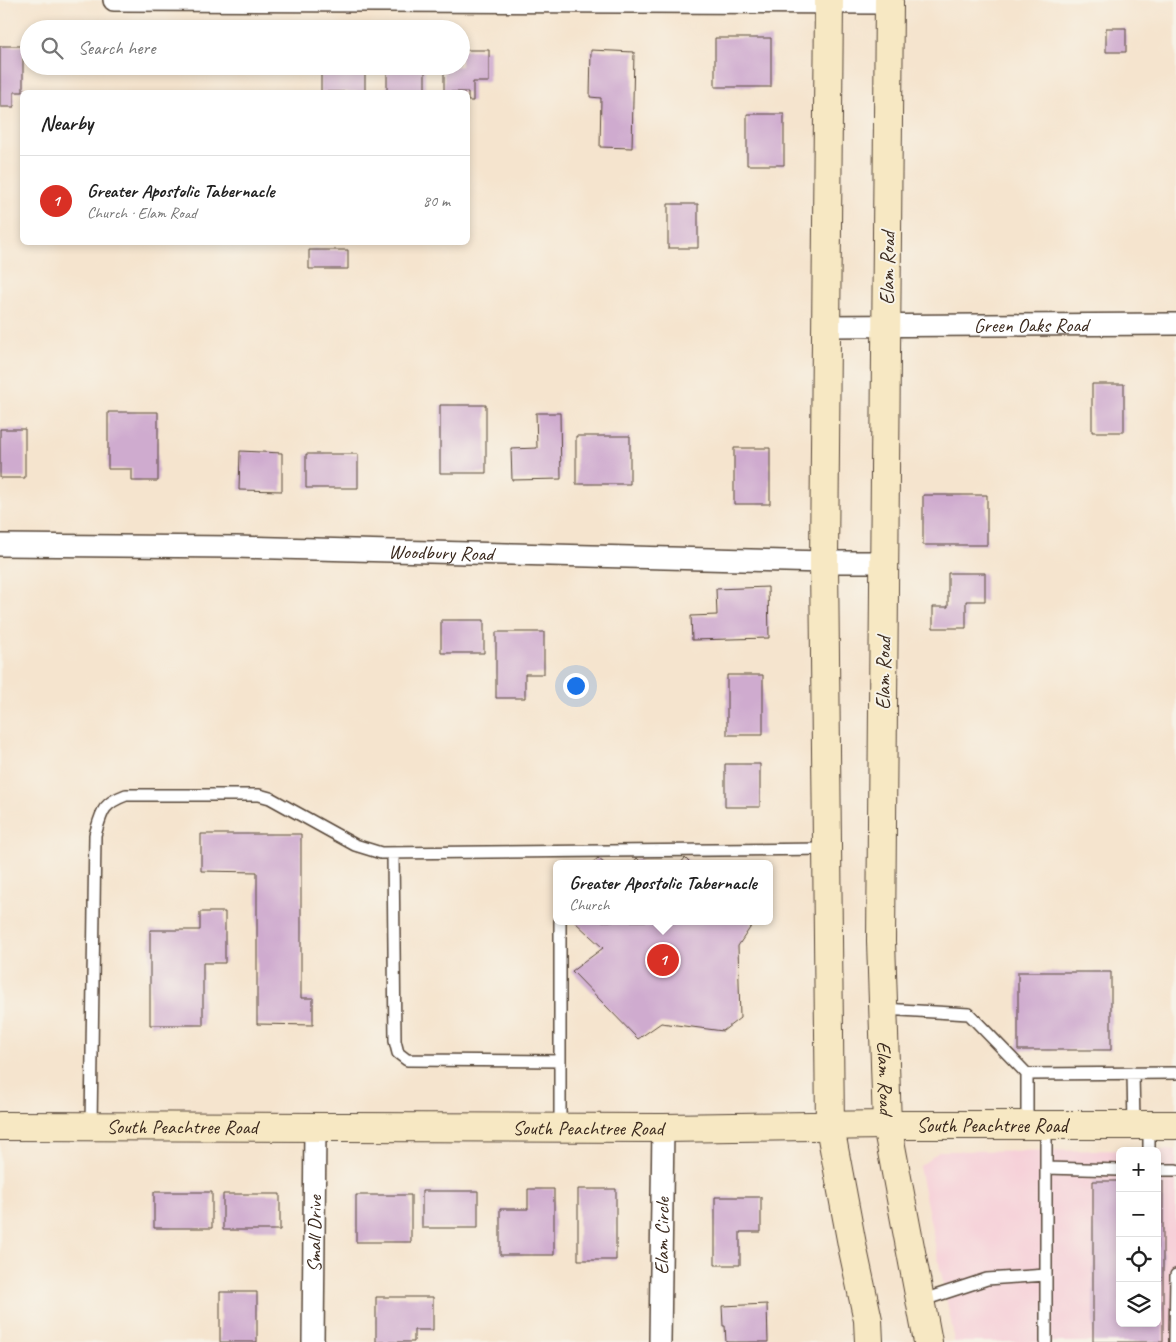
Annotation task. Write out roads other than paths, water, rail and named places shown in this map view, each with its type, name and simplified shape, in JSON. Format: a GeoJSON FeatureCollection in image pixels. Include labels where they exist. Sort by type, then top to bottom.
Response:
{"type":"FeatureCollection","features":[{"type":"Feature","properties":{"kind":"main road"},"geometry":{"type":"LineString","coordinates":[[829,1],[824,562],[830,1127],[868,1320],[869,1342]]}},
{"type":"Feature","properties":{"kind":"main road","name":"Elam Road"},"geometry":{"type":"LineString","coordinates":[[889,1],[881,941],[886,1125],[928,1342]]}},
{"type":"Feature","properties":{"kind":"main road","name":"South Peachtree Road"},"geometry":{"type":"LineString","coordinates":[[0,1126],[663,1128],[1036,1125],[1144,1134],[1176,1125]]}},
{"type":"Feature","properties":{"kind":"street"},"geometry":{"type":"LineString","coordinates":[[114,0],[889,1]]}},
{"type":"Feature","properties":{"kind":"street","name":"Green Oaks Road"},"geometry":{"type":"LineString","coordinates":[[826,326],[1176,324]]}},
{"type":"Feature","properties":{"kind":"street","name":"Woodbury Road"},"geometry":{"type":"LineString","coordinates":[[0,545],[235,547],[883,562]]}},
{"type":"Feature","properties":{"kind":"street","name":"Small Drive"},"geometry":{"type":"LineString","coordinates":[[313,1342],[315,1128]]}},
{"type":"Feature","properties":{"kind":"street","name":"Elam Circle"},"geometry":{"type":"LineString","coordinates":[[660,1342],[663,1128]]}},
{"type":"Feature","properties":{"kind":"lane"},"geometry":{"type":"LineString","coordinates":[[91,1126],[95,834],[101,814],[111,801],[126,795],[258,795],[270,798],[355,846],[381,853],[828,849]]}},
{"type":"Feature","properties":{"kind":"lane"},"geometry":{"type":"LineString","coordinates":[[560,851],[560,860]]}},
{"type":"Feature","properties":{"kind":"lane"},"geometry":{"type":"LineString","coordinates":[[394,853],[395,1041],[398,1053],[407,1060],[560,1061]]}},
{"type":"Feature","properties":{"kind":"lane"},"geometry":{"type":"LineString","coordinates":[[560,925],[560,1128]]}},
{"type":"Feature","properties":{"kind":"lane"},"geometry":{"type":"LineString","coordinates":[[883,1009],[968,1014],[1028,1074],[1036,1125],[1046,1168],[1046,1342]]}},
{"type":"Feature","properties":{"kind":"lane"},"geometry":{"type":"LineString","coordinates":[[1133,1073],[1144,1134]]}},
{"type":"Feature","properties":{"kind":"lane"},"geometry":{"type":"LineString","coordinates":[[1028,1074],[1176,1073]]}},
{"type":"Feature","properties":{"kind":"lane"},"geometry":{"type":"LineString","coordinates":[[1046,1168],[1116,1170]]}},
{"type":"Feature","properties":{"kind":"lane"},"geometry":{"type":"LineString","coordinates":[[1161,1170],[1176,1170]]}},
{"type":"Feature","properties":{"kind":"lane"},"geometry":{"type":"LineString","coordinates":[[920,1300],[987,1279],[1046,1275]]}},
{"type":"Feature","properties":{"kind":"lane"},"geometry":{"type":"LineString","coordinates":[[1175,1342],[1176,1276]]}},
{"type":"Feature","properties":{"kind":"place","name":"Greater Apostolic Tabernacle"},"geometry":{"type":"Point","coordinates":[663,960]}}]}
